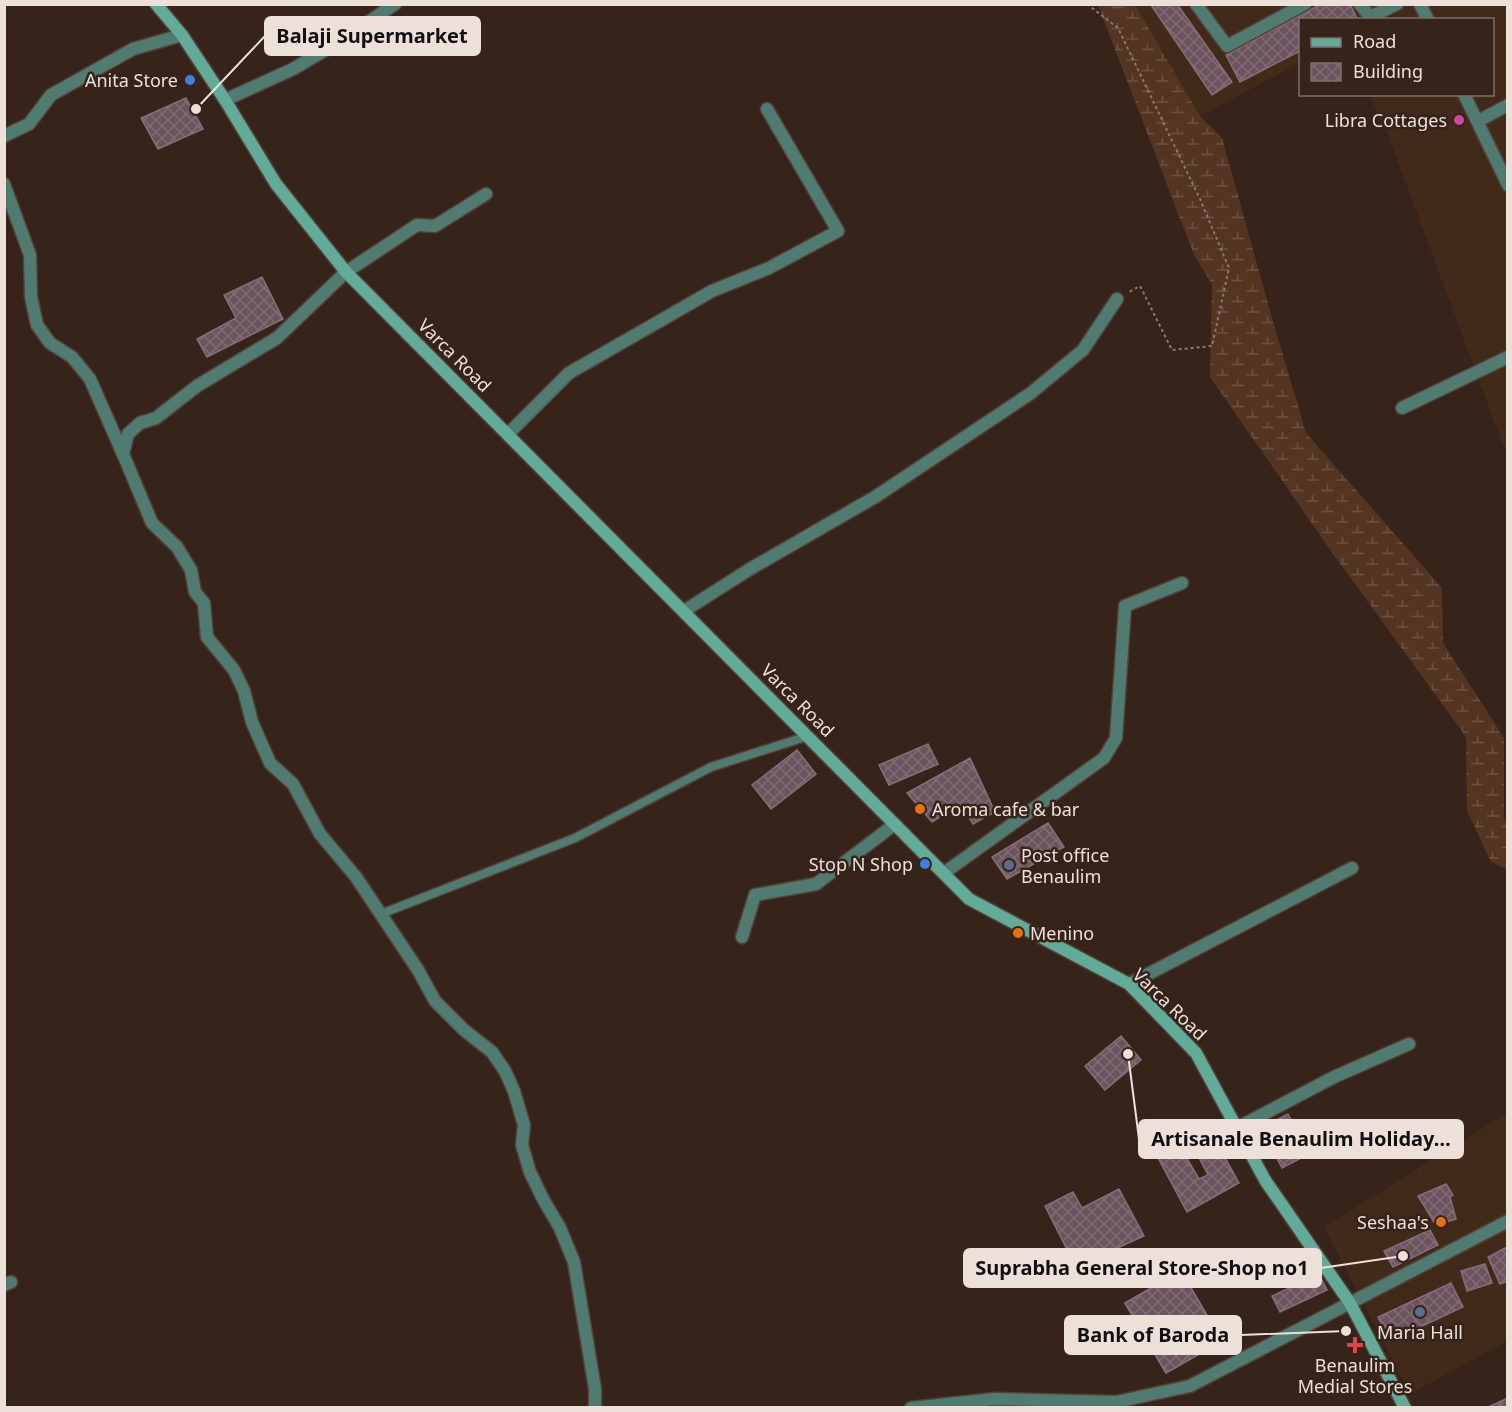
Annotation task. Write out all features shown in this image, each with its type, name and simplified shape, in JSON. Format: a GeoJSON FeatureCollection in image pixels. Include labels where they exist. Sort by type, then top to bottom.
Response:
{"type":"FeatureCollection","features":[{"type":"Feature","properties":{"kind":"main road","name":"Varca Road"},"geometry":{"type":"LineString","coordinates":[[156,4],[182,35],[276,184],[346,272],[969,898],[1129,984],[1196,1053],[1265,1180],[1350,1303],[1405,1407]]}},
{"type":"Feature","properties":{"kind":"street"},"geometry":{"type":"LineString","coordinates":[[225,100],[293,69],[342,40],[395,4]]}},
{"type":"Feature","properties":{"kind":"street"},"geometry":{"type":"LineString","coordinates":[[1196,4],[1227,46],[1305,4]]}},
{"type":"Feature","properties":{"kind":"street"},"geometry":{"type":"LineString","coordinates":[[1360,4],[1370,17],[1397,4]]}},
{"type":"Feature","properties":{"kind":"street"},"geometry":{"type":"LineString","coordinates":[[1420,4],[1427,18]]}},
{"type":"Feature","properties":{"kind":"street"},"geometry":{"type":"LineString","coordinates":[[4,136],[28,124],[51,95],[133,48],[182,35]]}},
{"type":"Feature","properties":{"kind":"street"},"geometry":{"type":"LineString","coordinates":[[1465,96],[1508,185]]}},
{"type":"Feature","properties":{"kind":"street"},"geometry":{"type":"LineString","coordinates":[[1478,121],[1508,105]]}},
{"type":"Feature","properties":{"kind":"street"},"geometry":{"type":"LineString","coordinates":[[508,434],[569,373],[712,291],[769,268],[838,231],[767,109]]}},
{"type":"Feature","properties":{"kind":"street"},"geometry":{"type":"LineString","coordinates":[[4,184],[30,255],[31,297],[37,325],[50,343],[72,357],[90,379],[152,523],[177,546],[191,570],[195,592],[204,603],[207,637],[234,670],[244,691],[252,722],[270,763],[293,784],[320,834],[356,877],[418,970],[435,1001],[464,1030],[492,1052],[505,1071],[514,1091],[524,1125],[522,1145],[530,1172],[560,1228],[573,1262],[595,1389],[595,1407]]}},
{"type":"Feature","properties":{"kind":"street"},"geometry":{"type":"LineString","coordinates":[[123,454],[128,434],[140,423],[156,418],[197,386],[276,338],[346,272],[417,225],[435,226],[486,194]]}},
{"type":"Feature","properties":{"kind":"street"},"geometry":{"type":"LineString","coordinates":[[684,611],[750,569],[875,497],[1031,393],[1083,350],[1117,299]]}},
{"type":"Feature","properties":{"kind":"street"},"geometry":{"type":"LineString","coordinates":[[1402,408],[1508,357]]}},
{"type":"Feature","properties":{"kind":"street"},"geometry":{"type":"LineString","coordinates":[[944,873],[1104,758],[1116,738],[1125,606],[1182,583]]}},
{"type":"Feature","properties":{"kind":"street"},"geometry":{"type":"LineString","coordinates":[[742,936],[755,895],[816,884],[895,824]]}},
{"type":"Feature","properties":{"kind":"street"},"geometry":{"type":"LineString","coordinates":[[1129,984],[1352,868]]}},
{"type":"Feature","properties":{"kind":"street"},"geometry":{"type":"LineString","coordinates":[[1237,1128],[1334,1077],[1409,1044]]}},
{"type":"Feature","properties":{"kind":"street"},"geometry":{"type":"LineString","coordinates":[[911,1407],[994,1399],[1116,1402],[1190,1386],[1508,1221]]}},
{"type":"Feature","properties":{"kind":"lane"},"geometry":{"type":"LineString","coordinates":[[381,914],[575,838],[711,767],[808,736]]}},
{"type":"Feature","properties":{"kind":"path"},"geometry":{"type":"LineString","coordinates":[[1087,4],[1118,28],[1200,199],[1229,268],[1212,346],[1172,350],[1140,286],[1117,299]]}},
{"type":"Feature","properties":{"kind":"shaded area"},"geometry":{"type":"Polygon","coordinates":[[[1135,5],[1507,5],[1507,456],[1388,135],[1369,96],[1494,96],[1494,18],[1299,18],[1299,64],[1200,116],[1135,5]]]}},
{"type":"Feature","properties":{"kind":"shaded area"},"geometry":{"type":"Polygon","coordinates":[[[1507,1113],[1507,1341],[1410,1394],[1324,1227],[1507,1113]]]}},
{"type":"Feature","properties":{"kind":"green space"},"geometry":{"type":"Polygon","coordinates":[[[1098,5],[1135,5],[1200,116],[1222,138],[1306,433],[1442,588],[1443,643],[1504,738],[1504,818],[1507,826],[1507,869],[1491,862],[1467,811],[1466,737],[1331,551],[1210,377],[1212,284],[1194,255],[1098,5]]]}},
{"type":"Feature","properties":{"kind":"building"},"geometry":{"type":"Polygon","coordinates":[[[1177,4],[1232,82],[1212,95],[1151,5],[1177,4]]]}},
{"type":"Feature","properties":{"kind":"building"},"geometry":{"type":"Polygon","coordinates":[[[1321,4],[1350,4],[1357,18],[1299,18],[1299,52],[1240,82],[1226,55],[1321,4]]]}},
{"type":"Feature","properties":{"kind":"building"},"geometry":{"type":"Polygon","coordinates":[[[186,98],[203,129],[158,149],[141,118],[186,98]]]}},
{"type":"Feature","properties":{"kind":"building"},"geometry":{"type":"Polygon","coordinates":[[[262,277],[283,319],[207,357],[197,339],[236,318],[224,295],[262,277]]]}},
{"type":"Feature","properties":{"kind":"building"},"geometry":{"type":"Polygon","coordinates":[[[928,744],[938,764],[889,785],[879,765],[928,744]]]}},
{"type":"Feature","properties":{"kind":"building"},"geometry":{"type":"Polygon","coordinates":[[[797,750],[816,774],[771,809],[752,785],[797,750]]]}},
{"type":"Feature","properties":{"kind":"building"},"geometry":{"type":"Polygon","coordinates":[[[970,758],[995,812],[973,824],[961,804],[932,822],[907,793],[970,758]]]}},
{"type":"Feature","properties":{"kind":"building"},"geometry":{"type":"Polygon","coordinates":[[[1048,823],[1064,847],[1007,879],[992,857],[1048,823]]]}},
{"type":"Feature","properties":{"kind":"building"},"geometry":{"type":"Polygon","coordinates":[[[1121,1036],[1141,1060],[1105,1090],[1085,1066],[1121,1036]]]}},
{"type":"Feature","properties":{"kind":"building"},"geometry":{"type":"Polygon","coordinates":[[[1288,1114],[1309,1154],[1282,1168],[1261,1128],[1288,1114]]]}},
{"type":"Feature","properties":{"kind":"building"},"geometry":{"type":"Polygon","coordinates":[[[1213,1136],[1239,1183],[1187,1212],[1157,1156],[1179,1145],[1199,1179],[1208,1175],[1193,1146],[1213,1136]]]}},
{"type":"Feature","properties":{"kind":"building"},"geometry":{"type":"Polygon","coordinates":[[[1446,1184],[1453,1195],[1450,1197],[1456,1219],[1436,1225],[1418,1196],[1446,1184]]]}},
{"type":"Feature","properties":{"kind":"building"},"geometry":{"type":"Polygon","coordinates":[[[1119,1189],[1144,1236],[1076,1267],[1045,1206],[1073,1192],[1082,1208],[1119,1189]]]}},
{"type":"Feature","properties":{"kind":"building"},"geometry":{"type":"Polygon","coordinates":[[[1430,1230],[1438,1245],[1393,1267],[1384,1251],[1430,1230]]]}},
{"type":"Feature","properties":{"kind":"building"},"geometry":{"type":"Polygon","coordinates":[[[1505,1248],[1508,1253],[1508,1281],[1500,1284],[1488,1257],[1505,1248]]]}},
{"type":"Feature","properties":{"kind":"building"},"geometry":{"type":"Polygon","coordinates":[[[1485,1264],[1492,1283],[1467,1291],[1461,1271],[1485,1264]]]}},
{"type":"Feature","properties":{"kind":"building"},"geometry":{"type":"Polygon","coordinates":[[[1181,1271],[1222,1341],[1166,1373],[1125,1303],[1181,1271]],[[1174,1308],[1162,1315],[1177,1339],[1191,1332],[1174,1308]]]}},
{"type":"Feature","properties":{"kind":"building"},"geometry":{"type":"Polygon","coordinates":[[[1181,1271],[1222,1341],[1166,1373],[1125,1303],[1181,1271]]]}},
{"type":"Feature","properties":{"kind":"building"},"geometry":{"type":"Polygon","coordinates":[[[1319,1274],[1327,1290],[1280,1312],[1272,1296],[1319,1274]]]}},
{"type":"Feature","properties":{"kind":"building"},"geometry":{"type":"Polygon","coordinates":[[[1451,1283],[1463,1307],[1390,1341],[1378,1317],[1451,1283]]]}},
{"type":"Feature","properties":{"kind":"building"},"geometry":{"type":"Polygon","coordinates":[[[1508,1398],[1508,1408],[1486,1408],[1508,1398]]]}},
{"type":"Feature","properties":{"kind":"place","name":"Anita Store"},"geometry":{"type":"Point","coordinates":[190,80]}},
{"type":"Feature","properties":{"kind":"place","name":"Balaji Supermarket"},"geometry":{"type":"Point","coordinates":[196,109]}},
{"type":"Feature","properties":{"kind":"place","name":"Libra Cottages"},"geometry":{"type":"Point","coordinates":[1459,120]}},
{"type":"Feature","properties":{"kind":"place","name":"Aroma cafe & bar"},"geometry":{"type":"Point","coordinates":[920,809]}},
{"type":"Feature","properties":{"kind":"place","name":"Stop N Shop"},"geometry":{"type":"Point","coordinates":[925,864]}},
{"type":"Feature","properties":{"kind":"place","name":"Post office Benaulim"},"geometry":{"type":"Point","coordinates":[1009,865]}},
{"type":"Feature","properties":{"kind":"place","name":"Menino"},"geometry":{"type":"Point","coordinates":[1018,933]}},
{"type":"Feature","properties":{"kind":"place","name":"Artisanale Benaulim Holiday…"},"geometry":{"type":"Point","coordinates":[1128,1054]}},
{"type":"Feature","properties":{"kind":"place","name":"Seshaa's"},"geometry":{"type":"Point","coordinates":[1441,1222]}},
{"type":"Feature","properties":{"kind":"place","name":"Suprabha General Store-Shop no1"},"geometry":{"type":"Point","coordinates":[1403,1256]}},
{"type":"Feature","properties":{"kind":"place","name":"Maria Hall"},"geometry":{"type":"Point","coordinates":[1420,1312]}},
{"type":"Feature","properties":{"kind":"place","name":"Bank of Baroda"},"geometry":{"type":"Point","coordinates":[1346,1331]}},
{"type":"Feature","properties":{"kind":"place","name":"Benaulim Medial Stores"},"geometry":{"type":"Point","coordinates":[1355,1345]}}]}
